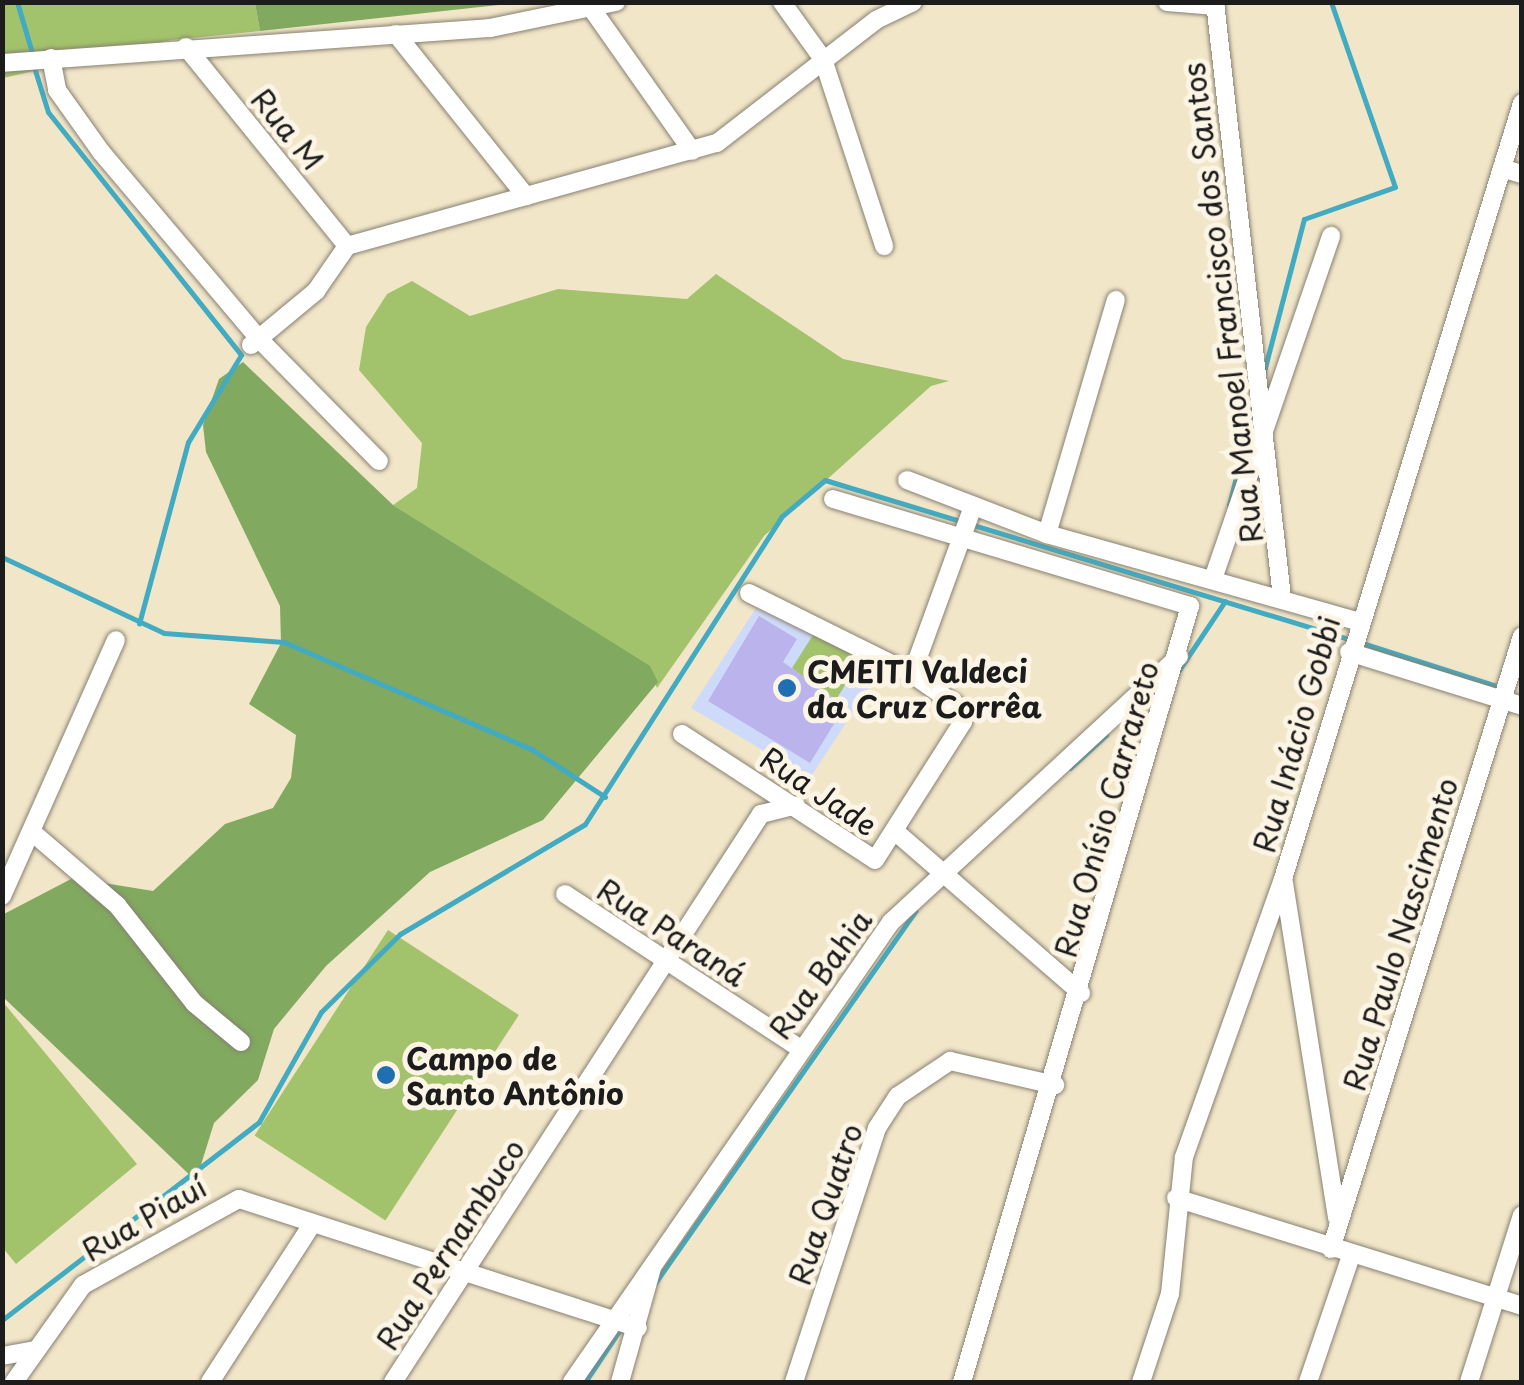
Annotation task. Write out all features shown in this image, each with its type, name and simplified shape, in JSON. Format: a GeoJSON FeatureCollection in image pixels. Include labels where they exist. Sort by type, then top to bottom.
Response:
{"type":"FeatureCollection","features":[{"type":"Feature","properties":{"kind":"street"},"geometry":{"type":"LineString","coordinates":[[2,64],[396,34],[594,12],[616,2]]}},
{"type":"Feature","properties":{"kind":"street"},"geometry":{"type":"LineString","coordinates":[[782,2],[822,59],[884,246]]}},
{"type":"Feature","properties":{"kind":"street"},"geometry":{"type":"LineString","coordinates":[[255,342],[316,291],[346,246],[692,151],[729,137],[822,59],[913,2]]}},
{"type":"Feature","properties":{"kind":"street"},"geometry":{"type":"LineString","coordinates":[[1168,2],[1216,4]]}},
{"type":"Feature","properties":{"kind":"street","name":"Rua Manoel Francisco dos Santos"},"geometry":{"type":"LineString","coordinates":[[1216,4],[1256,363],[1265,402],[1282,596]]}},
{"type":"Feature","properties":{"kind":"street"},"geometry":{"type":"LineString","coordinates":[[594,12],[692,151]]}},
{"type":"Feature","properties":{"kind":"street"},"geometry":{"type":"LineString","coordinates":[[396,34],[526,196]]}},
{"type":"Feature","properties":{"kind":"street","name":"Rua M"},"geometry":{"type":"LineString","coordinates":[[186,47],[346,246]]}},
{"type":"Feature","properties":{"kind":"street"},"geometry":{"type":"LineString","coordinates":[[51,58],[57,90],[102,153],[255,342],[379,461]]}},
{"type":"Feature","properties":{"kind":"street","name":"Rua Inácio Gobbi"},"geometry":{"type":"LineString","coordinates":[[1141,1382],[1170,1294],[1176,1198],[1283,879],[1357,622],[1522,103]]}},
{"type":"Feature","properties":{"kind":"street"},"geometry":{"type":"LineString","coordinates":[[1502,168],[1522,174]]}},
{"type":"Feature","properties":{"kind":"street"},"geometry":{"type":"LineString","coordinates":[[1213,579],[1265,402],[1331,236]]}},
{"type":"Feature","properties":{"kind":"street"},"geometry":{"type":"LineString","coordinates":[[1047,534],[1116,300]]}},
{"type":"Feature","properties":{"kind":"street"},"geometry":{"type":"LineString","coordinates":[[906,480],[1047,534],[1282,596],[1357,622]]}},
{"type":"Feature","properties":{"kind":"street","name":"Rua Onísio Carrareto"},"geometry":{"type":"LineString","coordinates":[[834,499],[964,531],[1184,600],[1178,658],[1169,692],[1055,1085],[962,1382]]}},
{"type":"Feature","properties":{"kind":"street"},"geometry":{"type":"LineString","coordinates":[[912,674],[973,506]]}},
{"type":"Feature","properties":{"kind":"street","name":"Rua Jade"},"geometry":{"type":"LineString","coordinates":[[682,734],[796,805],[868,859],[897,833],[964,716],[912,674],[749,593]]}},
{"type":"Feature","properties":{"kind":"street","name":"Rua Paulo Nascimento"},"geometry":{"type":"LineString","coordinates":[[1331,1249],[1522,636]]}},
{"type":"Feature","properties":{"kind":"street"},"geometry":{"type":"LineString","coordinates":[[2,896],[116,640]]}},
{"type":"Feature","properties":{"kind":"street"},"geometry":{"type":"LineString","coordinates":[[1348,652],[1522,706]]}},
{"type":"Feature","properties":{"kind":"street","name":"Rua Bahia"},"geometry":{"type":"LineString","coordinates":[[572,1382],[656,1253],[799,1048],[940,871],[1178,658]]}},
{"type":"Feature","properties":{"kind":"street","name":"Rua Pernambuco"},"geometry":{"type":"LineString","coordinates":[[393,1382],[760,814],[796,805]]}},
{"type":"Feature","properties":{"kind":"street"},"geometry":{"type":"LineString","coordinates":[[32,832],[117,905],[194,1002],[241,1042]]}},
{"type":"Feature","properties":{"kind":"street"},"geometry":{"type":"LineString","coordinates":[[897,833],[1082,993]]}},
{"type":"Feature","properties":{"kind":"street"},"geometry":{"type":"LineString","coordinates":[[1283,879],[1338,1223]]}},
{"type":"Feature","properties":{"kind":"street","name":"Rua Paraná"},"geometry":{"type":"LineString","coordinates":[[565,894],[799,1048]]}},
{"type":"Feature","properties":{"kind":"street","name":"Rua Quatro"},"geometry":{"type":"LineString","coordinates":[[794,1382],[877,1128],[898,1096],[950,1061],[1055,1085]]}},
{"type":"Feature","properties":{"kind":"street"},"geometry":{"type":"LineString","coordinates":[[1176,1198],[1522,1306]]}},
{"type":"Feature","properties":{"kind":"street","name":"Rua Piauí"},"geometry":{"type":"LineString","coordinates":[[14,1382],[83,1285],[232,1200],[313,1224]]}},
{"type":"Feature","properties":{"kind":"street"},"geometry":{"type":"LineString","coordinates":[[1468,1382],[1522,1215]]}},
{"type":"Feature","properties":{"kind":"street"},"geometry":{"type":"LineString","coordinates":[[210,1382],[313,1224],[468,1269],[638,1328]]}},
{"type":"Feature","properties":{"kind":"street"},"geometry":{"type":"LineString","coordinates":[[620,1382],[656,1253]]}},
{"type":"Feature","properties":{"kind":"street"},"geometry":{"type":"LineString","coordinates":[[1308,1382],[1352,1256]]}},
{"type":"Feature","properties":{"kind":"street"},"geometry":{"type":"LineString","coordinates":[[2,1356],[36,1350]]}},
{"type":"Feature","properties":{"kind":"shaded area","name":"CMEITI Valdeci da Cruz Corrêa"},"geometry":{"type":"Polygon","coordinates":[[[756,608],[882,668],[810,778],[691,708],[756,608]]]}},
{"type":"Feature","properties":{"kind":"green space"},"geometry":{"type":"Polygon","coordinates":[[[255,2],[517,3],[260,31],[255,2]]]}},
{"type":"Feature","properties":{"kind":"green space"},"geometry":{"type":"Polygon","coordinates":[[[3,3],[255,3],[260,31],[171,40],[3,78],[3,3]]]}},
{"type":"Feature","properties":{"kind":"green space"},"geometry":{"type":"Polygon","coordinates":[[[716,274],[843,359],[949,381],[931,386],[764,536],[657,688],[648,666],[393,505],[417,488],[422,443],[359,370],[366,327],[387,294],[412,281],[470,316],[558,289],[687,299],[716,274]]]}},
{"type":"Feature","properties":{"kind":"green space"},"geometry":{"type":"Polygon","coordinates":[[[243,362],[393,505],[650,666],[658,682],[543,820],[430,872],[326,966],[274,1029],[258,1080],[214,1123],[196,1181],[3,997],[2,915],[73,878],[153,891],[225,824],[273,808],[291,778],[296,735],[249,704],[281,643],[280,606],[206,452],[203,425],[219,379],[243,362]]]}},
{"type":"Feature","properties":{"kind":"green space"},"geometry":{"type":"Polygon","coordinates":[[[813,635],[862,659],[835,701],[792,668],[813,635]]]}},
{"type":"Feature","properties":{"kind":"green space","name":"Campo de Santo Antônio"},"geometry":{"type":"Polygon","coordinates":[[[388,930],[519,1015],[385,1220],[255,1135],[388,930]]]}},
{"type":"Feature","properties":{"kind":"green space"},"geometry":{"type":"Polygon","coordinates":[[[3,1002],[137,1164],[16,1264],[3,1248],[3,1002]]]}},
{"type":"Feature","properties":{"kind":"building"},"geometry":{"type":"Polygon","coordinates":[[[759,616],[797,639],[783,662],[845,706],[810,763],[708,701],[759,616]]]}},
{"type":"Feature","properties":{"kind":"waterway"},"geometry":{"type":"LineString","coordinates":[[17,2],[33,56]]}},
{"type":"Feature","properties":{"kind":"waterway"},"geometry":{"type":"LineString","coordinates":[[1263,375],[1304,219],[1395,187],[1331,2]]}},
{"type":"Feature","properties":{"kind":"waterway"},"geometry":{"type":"LineString","coordinates":[[34,67],[48,112],[241,355],[188,442],[139,623]]}},
{"type":"Feature","properties":{"kind":"waterway"},"geometry":{"type":"LineString","coordinates":[[1229,505],[1253,409]]}},
{"type":"Feature","properties":{"kind":"waterway"},"geometry":{"type":"LineString","coordinates":[[2,1320],[259,1122],[321,1012],[400,934],[585,824],[781,517],[825,480],[1352,640]]}},
{"type":"Feature","properties":{"kind":"waterway"},"geometry":{"type":"LineString","coordinates":[[2,557],[164,633],[284,642],[533,750],[605,797]]}},
{"type":"Feature","properties":{"kind":"waterway"},"geometry":{"type":"LineString","coordinates":[[1175,676],[1225,601]]}},
{"type":"Feature","properties":{"kind":"waterway"},"geometry":{"type":"LineString","coordinates":[[1362,643],[1500,687]]}},
{"type":"Feature","properties":{"kind":"waterway"},"geometry":{"type":"LineString","coordinates":[[1070,768],[1106,735]]}},
{"type":"Feature","properties":{"kind":"waterway"},"geometry":{"type":"LineString","coordinates":[[655,1283],[915,911]]}},
{"type":"Feature","properties":{"kind":"waterway"},"geometry":{"type":"LineString","coordinates":[[585,1382],[621,1328]]}},
{"type":"Feature","properties":{"kind":"place","name":"CMEITI Valdeci da Cruz Corrêa"},"geometry":{"type":"Point","coordinates":[787,688]}},
{"type":"Feature","properties":{"kind":"place","name":"Campo de Santo Antônio"},"geometry":{"type":"Point","coordinates":[386,1075]}}]}
